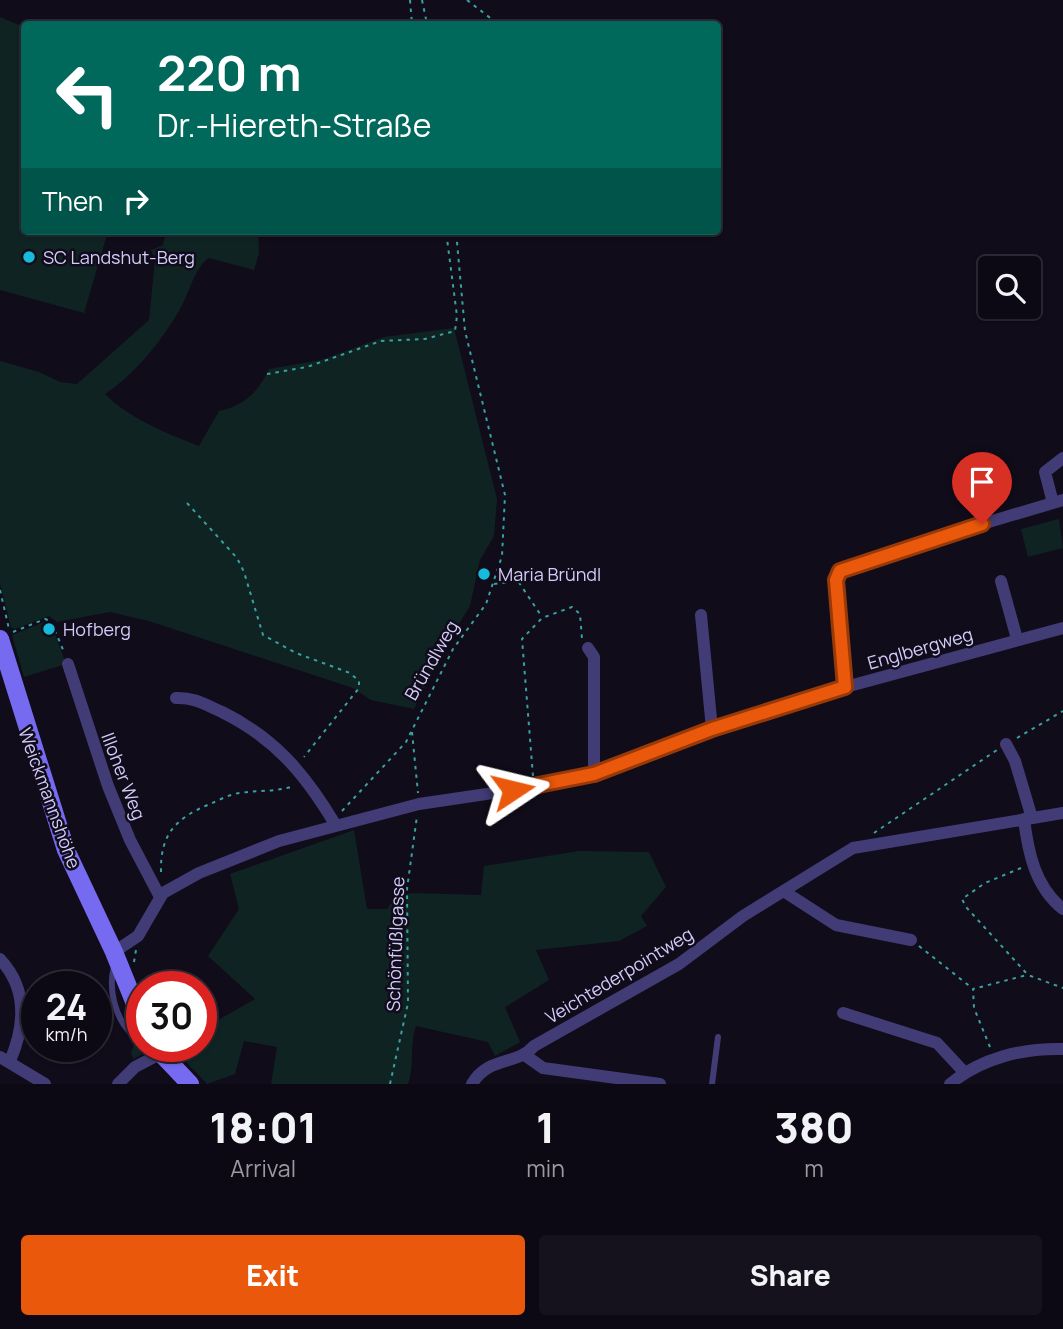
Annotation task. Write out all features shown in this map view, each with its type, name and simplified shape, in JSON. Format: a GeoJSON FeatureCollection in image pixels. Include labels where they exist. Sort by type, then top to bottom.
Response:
{"type":"FeatureCollection","features":[{"type":"Feature","properties":{"kind":"street"},"geometry":{"type":"LineString","coordinates":[[845,687],[836,580],[840,571],[1058,501],[1045,472],[1063,458]]}},
{"type":"Feature","properties":{"kind":"street"},"geometry":{"type":"LineString","coordinates":[[1001,581],[1017,639]]}},
{"type":"Feature","properties":{"kind":"street"},"geometry":{"type":"LineString","coordinates":[[701,615],[712,729]]}},
{"type":"Feature","properties":{"kind":"street","name":"Englbergweg"},"geometry":{"type":"LineString","coordinates":[[335,824],[419,804],[534,787],[594,774],[712,729],[845,687],[1063,628]]}},
{"type":"Feature","properties":{"kind":"street","name":"Weickmannshöhe"},"geometry":{"type":"LineString","coordinates":[[5,636],[20,713],[66,850],[126,980]]}},
{"type":"Feature","properties":{"kind":"street"},"geometry":{"type":"LineString","coordinates":[[588,648],[594,657],[594,774]]}},
{"type":"Feature","properties":{"kind":"street","name":"Illoher Weg"},"geometry":{"type":"LineString","coordinates":[[68,664],[108,786],[130,840],[161,895]]}},
{"type":"Feature","properties":{"kind":"street"},"geometry":{"type":"LineString","coordinates":[[115,955],[138,936],[152,917],[161,895],[199,873],[279,841],[335,824],[297,767],[253,728],[190,697],[176,698]]}},
{"type":"Feature","properties":{"kind":"street"},"geometry":{"type":"LineString","coordinates":[[1006,744],[1015,761],[1028,818],[1032,863],[1041,882],[1063,909]]}},
{"type":"Feature","properties":{"kind":"street","name":"Veichtederpointweg"},"geometry":{"type":"LineString","coordinates":[[472,1084],[496,1062],[526,1056],[534,1046],[679,964],[743,916],[853,848],[1063,813]]}},
{"type":"Feature","properties":{"kind":"street"},"geometry":{"type":"LineString","coordinates":[[785,892],[836,925],[911,940]]}},
{"type":"Feature","properties":{"kind":"street"},"geometry":{"type":"LineString","coordinates":[[0,959],[13,976],[22,1001],[20,1038],[5,1059],[45,1084]]}},
{"type":"Feature","properties":{"kind":"street"},"geometry":{"type":"LineString","coordinates":[[843,1013],[937,1043],[964,1072]]}},
{"type":"Feature","properties":{"kind":"street"},"geometry":{"type":"LineString","coordinates":[[950,1084],[964,1072],[994,1060],[1039,1049],[1063,1049]]}},
{"type":"Feature","properties":{"kind":"street"},"geometry":{"type":"LineString","coordinates":[[526,1056],[543,1068],[660,1084]]}},
{"type":"Feature","properties":{"kind":"street"},"geometry":{"type":"LineString","coordinates":[[118,1084],[141,1062]]}},
{"type":"Feature","properties":{"kind":"street"},"geometry":{"type":"LineString","coordinates":[[169,1062],[190,1084]]}},
{"type":"Feature","properties":{"kind":"lane"},"geometry":{"type":"LineString","coordinates":[[115,955],[110,982],[114,1000],[126,1027]]}},
{"type":"Feature","properties":{"kind":"lane"},"geometry":{"type":"LineString","coordinates":[[712,1084],[718,1037]]}},
{"type":"Feature","properties":{"kind":"path"},"geometry":{"type":"LineString","coordinates":[[410,0],[412,21]]}},
{"type":"Feature","properties":{"kind":"path"},"geometry":{"type":"LineString","coordinates":[[422,0],[426,21]]}},
{"type":"Feature","properties":{"kind":"path"},"geometry":{"type":"LineString","coordinates":[[467,0],[494,21]]}},
{"type":"Feature","properties":{"kind":"path"},"geometry":{"type":"LineString","coordinates":[[267,374],[307,368],[381,341],[425,339],[455,331],[457,316],[447,235]]}},
{"type":"Feature","properties":{"kind":"path","name":"Bründlweg"},"geometry":{"type":"LineString","coordinates":[[335,824],[349,802],[396,755],[412,731],[453,649],[486,604],[502,556],[505,495],[465,331],[456,235]]}},
{"type":"Feature","properties":{"kind":"path"},"geometry":{"type":"LineString","coordinates":[[187,503],[237,558],[244,572],[263,635],[296,653],[350,673],[359,681],[359,688],[297,767]]}},
{"type":"Feature","properties":{"kind":"path"},"geometry":{"type":"LineString","coordinates":[[494,584],[518,581],[542,618]]}},
{"type":"Feature","properties":{"kind":"path"},"geometry":{"type":"LineString","coordinates":[[534,787],[522,639],[542,618],[564,608],[577,608],[580,614],[581,636],[588,648]]}},
{"type":"Feature","properties":{"kind":"path"},"geometry":{"type":"LineString","coordinates":[[5,636],[45,619],[51,621],[68,664]]}},
{"type":"Feature","properties":{"kind":"path"},"geometry":{"type":"LineString","coordinates":[[874,833],[1006,744],[1063,711]]}},
{"type":"Feature","properties":{"kind":"path","name":"Schönfüßlgasse"},"geometry":{"type":"LineString","coordinates":[[390,1084],[408,1003],[407,889],[419,804],[412,731]]}},
{"type":"Feature","properties":{"kind":"path"},"geometry":{"type":"LineString","coordinates":[[161,895],[163,841],[171,826],[188,813],[240,793],[262,793],[308,781]]}},
{"type":"Feature","properties":{"kind":"path"},"geometry":{"type":"LineString","coordinates":[[1032,863],[985,883],[962,899],[966,908],[1028,975],[1063,988]]}},
{"type":"Feature","properties":{"kind":"path"},"geometry":{"type":"LineString","coordinates":[[911,940],[973,989],[974,1008],[994,1060]]}},
{"type":"Feature","properties":{"kind":"path"},"geometry":{"type":"LineString","coordinates":[[133,971],[137,949]]}},
{"type":"Feature","properties":{"kind":"path"},"geometry":{"type":"LineString","coordinates":[[973,989],[1028,975]]}},
{"type":"Feature","properties":{"kind":"green space"},"geometry":{"type":"Polygon","coordinates":[[[0,17],[21,26],[21,235],[107,235],[84,313],[0,290],[0,17]]]}},
{"type":"Feature","properties":{"kind":"green space"},"geometry":{"type":"Polygon","coordinates":[[[165,235],[258,235],[259,253],[254,270],[209,258],[204,262],[180,309],[156,345],[127,377],[105,394],[137,418],[199,446],[219,411],[250,396],[269,369],[321,360],[384,337],[454,328],[497,499],[494,536],[480,560],[470,606],[443,650],[414,709],[371,700],[353,688],[149,621],[110,612],[57,622],[49,616],[15,629],[11,627],[0,584],[0,361],[39,372],[60,382],[77,384],[149,320],[155,260],[151,250],[163,245],[165,235]]]}},
{"type":"Feature","properties":{"kind":"green space"},"geometry":{"type":"Polygon","coordinates":[[[1059,519],[1063,548],[1028,557],[1021,529],[1059,519]]]}},
{"type":"Feature","properties":{"kind":"green space"},"geometry":{"type":"Polygon","coordinates":[[[47,621],[52,626],[66,664],[24,677],[12,635],[47,621]]]}},
{"type":"Feature","properties":{"kind":"green space"},"geometry":{"type":"Polygon","coordinates":[[[354,830],[367,909],[387,909],[396,896],[412,893],[481,895],[484,866],[579,851],[649,852],[666,887],[641,916],[647,926],[619,941],[536,950],[549,980],[505,1007],[520,1042],[495,1056],[488,1042],[416,1026],[408,1084],[271,1084],[277,1047],[244,1041],[235,1074],[207,1084],[186,1062],[217,1062],[217,1021],[255,999],[208,956],[239,909],[230,874],[354,830]]]}},
{"type":"Feature","properties":{"kind":"place","name":"SC Landshut-Berg"},"geometry":{"type":"Point","coordinates":[29,257]}},
{"type":"Feature","properties":{"kind":"place","name":"Maria Bründl"},"geometry":{"type":"Point","coordinates":[484,574]}},
{"type":"Feature","properties":{"kind":"place","name":"Hofberg"},"geometry":{"type":"Point","coordinates":[49,629]}},
{"type":"Feature","properties":{"kind":"route"},"geometry":{"type":"LineString","coordinates":[[513,790],[594,774],[712,729],[845,687],[836,580],[840,571],[982,524]]}}]}
